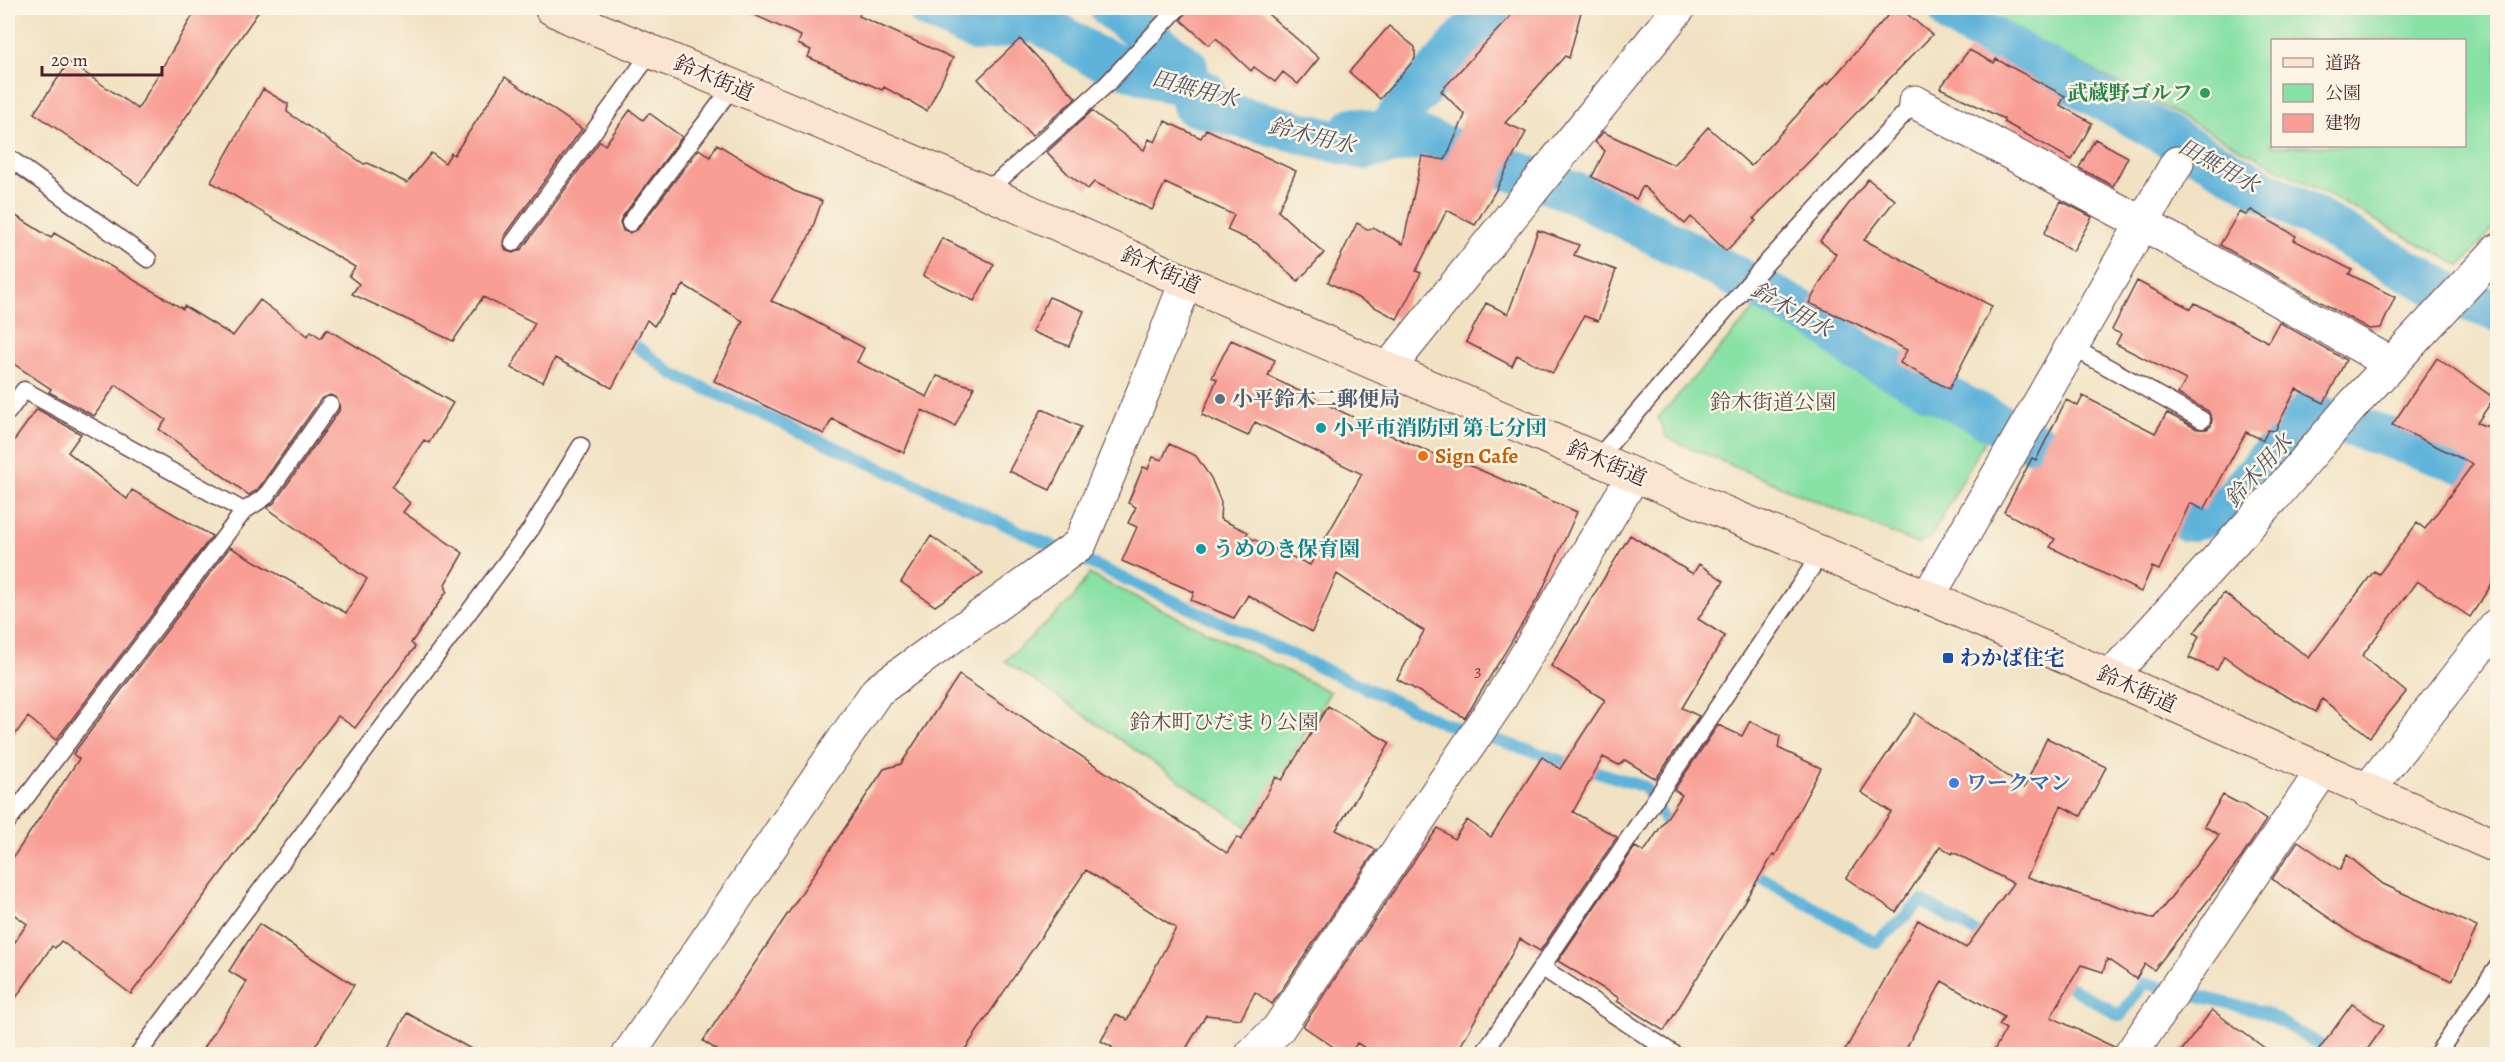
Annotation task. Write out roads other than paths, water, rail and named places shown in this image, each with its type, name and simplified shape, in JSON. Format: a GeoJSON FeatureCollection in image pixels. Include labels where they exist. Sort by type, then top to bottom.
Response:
{"type":"FeatureCollection","features":[{"type":"Feature","properties":{"kind":"main road","name":"鈴木街道"},"geometry":{"type":"LineString","coordinates":[[551,8],[986,192],[1186,282],[1634,475],[1928,597],[2498,847]]}},
{"type":"Feature","properties":{"kind":"street"},"geometry":{"type":"LineString","coordinates":[[1388,369],[1679,8]]}},
{"type":"Feature","properties":{"kind":"street"},"geometry":{"type":"LineString","coordinates":[[1915,102],[2142,223],[2392,364]]}},
{"type":"Feature","properties":{"kind":"street"},"geometry":{"type":"LineString","coordinates":[[1928,597],[2177,163]]}},
{"type":"Feature","properties":{"kind":"street"},"geometry":{"type":"LineString","coordinates":[[2110,676],[2274,496],[2351,407],[2498,250]]}},
{"type":"Feature","properties":{"kind":"street"},"geometry":{"type":"LineString","coordinates":[[629,1054],[877,691],[1080,544],[1186,282]]}},
{"type":"Feature","properties":{"kind":"street"},"geometry":{"type":"LineString","coordinates":[[1252,1054],[1278,1029],[1498,702],[1634,475]]}},
{"type":"Feature","properties":{"kind":"street"},"geometry":{"type":"LineString","coordinates":[[2367,791],[2498,624]]}},
{"type":"Feature","properties":{"kind":"street"},"geometry":{"type":"LineString","coordinates":[[2131,1054],[2323,770]]}},
{"type":"Feature","properties":{"kind":"lane"},"geometry":{"type":"LineString","coordinates":[[986,192],[1107,84],[1178,8]]}},
{"type":"Feature","properties":{"kind":"lane"},"geometry":{"type":"LineString","coordinates":[[513,243],[652,51]]}},
{"type":"Feature","properties":{"kind":"lane"},"geometry":{"type":"LineString","coordinates":[[630,223],[733,86]]}},
{"type":"Feature","properties":{"kind":"lane"},"geometry":{"type":"LineString","coordinates":[[1597,459],[1760,270],[1915,102]]}},
{"type":"Feature","properties":{"kind":"lane"},"geometry":{"type":"LineString","coordinates":[[8,157],[148,259]]}},
{"type":"Feature","properties":{"kind":"lane"},"geometry":{"type":"LineString","coordinates":[[2072,347],[2202,420]]}},
{"type":"Feature","properties":{"kind":"lane"},"geometry":{"type":"LineString","coordinates":[[9,407],[24,390],[244,511]]}},
{"type":"Feature","properties":{"kind":"lane"},"geometry":{"type":"LineString","coordinates":[[8,821],[244,511],[265,497],[330,405]]}},
{"type":"Feature","properties":{"kind":"lane"},"geometry":{"type":"LineString","coordinates":[[138,1054],[531,529],[581,446]]}},
{"type":"Feature","properties":{"kind":"lane"},"geometry":{"type":"LineString","coordinates":[[1483,1054],[1821,554]]}},
{"type":"Feature","properties":{"kind":"lane"},"geometry":{"type":"LineString","coordinates":[[2438,1054],[2498,966]]}},
{"type":"Feature","properties":{"kind":"lane"},"geometry":{"type":"LineString","coordinates":[[1541,967],[1674,1054]]}},
{"type":"Feature","properties":{"kind":"waterway","name":"田無用水"},"geometry":{"type":"LineString","coordinates":[[928,8],[977,31],[1037,21],[1094,56],[1161,80],[1205,91]]}},
{"type":"Feature","properties":{"kind":"waterway","name":"鈴木用水"},"geometry":{"type":"LineString","coordinates":[[1111,8],[1187,67],[1193,105],[1365,149],[1422,138],[1578,194],[1823,322],[1858,352],[2189,521],[2225,509],[2308,413],[2498,475]]}},
{"type":"Feature","properties":{"kind":"waterway","name":"田無用水"},"geometry":{"type":"LineString","coordinates":[[1353,128],[1382,135],[1491,8]]}},
{"type":"Feature","properties":{"kind":"waterway","name":"田無用水"},"geometry":{"type":"LineString","coordinates":[[1948,8],[1955,17],[2452,295],[2498,311]]}},
{"type":"Feature","properties":{"kind":"waterway"},"geometry":{"type":"LineString","coordinates":[[622,335],[673,374],[1443,723],[1645,787],[1666,822],[1678,829]]}},
{"type":"Feature","properties":{"kind":"waterway"},"geometry":{"type":"LineString","coordinates":[[1745,868],[1876,943],[1922,901],[1991,941]]}},
{"type":"Feature","properties":{"kind":"waterway"},"geometry":{"type":"LineString","coordinates":[[2055,978],[2120,1016],[2144,983],[2264,1012],[2336,1054]]}},
{"type":"Feature","properties":{"kind":"place","name":"武蔵野ゴルフ"},"geometry":{"type":"Point","coordinates":[2205,93]}},
{"type":"Feature","properties":{"kind":"place","name":"小平鈴木二郵便局"},"geometry":{"type":"Point","coordinates":[1220,399]}},
{"type":"Feature","properties":{"kind":"place","name":"小平市消防団 第七分団"},"geometry":{"type":"Point","coordinates":[1321,428]}},
{"type":"Feature","properties":{"kind":"place","name":"Sign Cafe"},"geometry":{"type":"Point","coordinates":[1423,456]}},
{"type":"Feature","properties":{"kind":"place","name":"うめのき保育園"},"geometry":{"type":"Point","coordinates":[1201,549]}},
{"type":"Feature","properties":{"kind":"place","name":"わかば住宅"},"geometry":{"type":"Point","coordinates":[1948,658]}},
{"type":"Feature","properties":{"kind":"place","name":"ワークマン"},"geometry":{"type":"Point","coordinates":[1954,783]}},
{"type":"Feature","properties":{"kind":"park label","name":"鈴木街道公園"},"geometry":{"type":"Point","coordinates":[1773,402]}},
{"type":"Feature","properties":{"kind":"park label","name":"鈴木町ひだまり公園"},"geometry":{"type":"Point","coordinates":[1224,722]}}]}
